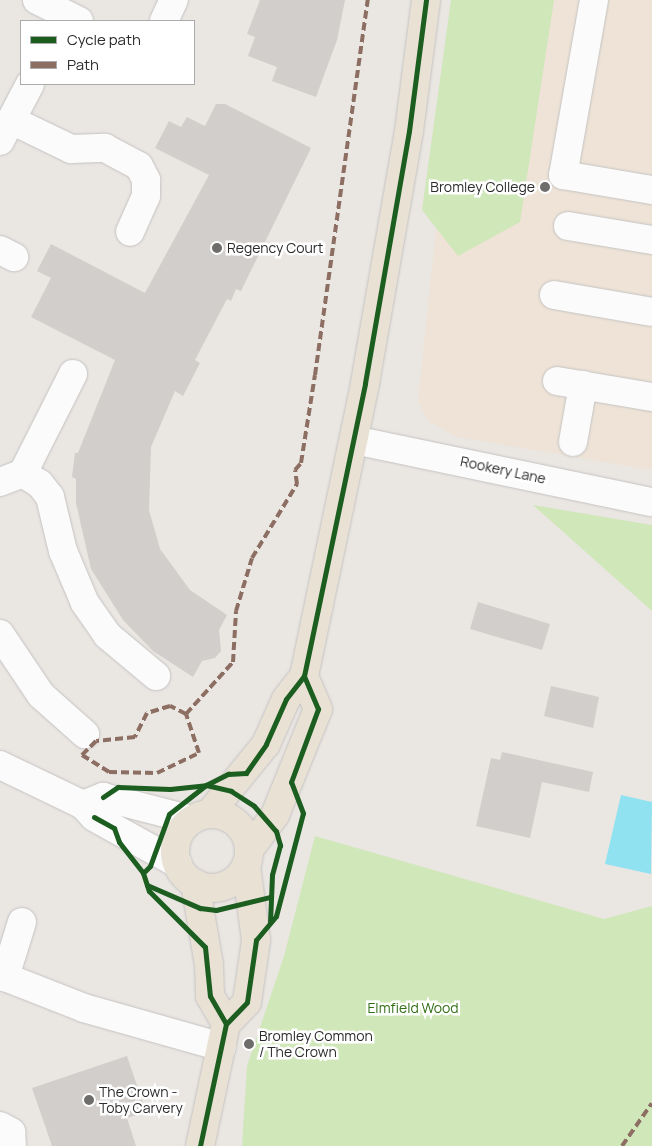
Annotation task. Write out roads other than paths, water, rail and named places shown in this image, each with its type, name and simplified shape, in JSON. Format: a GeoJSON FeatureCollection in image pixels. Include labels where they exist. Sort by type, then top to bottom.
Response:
{"type":"FeatureCollection","features":[{"type":"Feature","properties":{"kind":"main road"},"geometry":{"type":"LineString","coordinates":[[224,1035],[210,996],[209,965],[176,841],[200,817],[231,791],[266,744],[286,699],[304,676],[354,440],[409,131],[426,0]]}},
{"type":"Feature","properties":{"kind":"main road"},"geometry":{"type":"LineString","coordinates":[[186,874],[220,887],[232,881],[275,815],[318,709],[304,676]]}},
{"type":"Feature","properties":{"kind":"main road"},"geometry":{"type":"LineString","coordinates":[[200,817],[238,824],[247,858],[256,940],[247,1002],[224,1035],[200,1146]]}},
{"type":"Feature","properties":{"kind":"street"},"geometry":{"type":"LineString","coordinates":[[37,0],[77,20]]}},
{"type":"Feature","properties":{"kind":"street"},"geometry":{"type":"LineString","coordinates":[[164,20],[174,0]]}},
{"type":"Feature","properties":{"kind":"street"},"geometry":{"type":"LineString","coordinates":[[594,0],[563,175],[652,190]]}},
{"type":"Feature","properties":{"kind":"street"},"geometry":{"type":"LineString","coordinates":[[29,85],[5,130],[72,149],[105,148],[139,166],[146,180],[146,196],[130,232]]}},
{"type":"Feature","properties":{"kind":"street"},"geometry":{"type":"LineString","coordinates":[[568,226],[652,240]]}},
{"type":"Feature","properties":{"kind":"street"},"geometry":{"type":"LineString","coordinates":[[554,295],[652,312]]}},
{"type":"Feature","properties":{"kind":"street"},"geometry":{"type":"LineString","coordinates":[[73,374],[11,478],[40,484],[50,497],[63,551],[85,603],[107,635],[156,676]]}},
{"type":"Feature","properties":{"kind":"street"},"geometry":{"type":"LineString","coordinates":[[573,442],[570,383],[651,390]]}},
{"type":"Feature","properties":{"kind":"street","name":"Rookery Lane"},"geometry":{"type":"LineString","coordinates":[[354,440],[652,502]]}},
{"type":"Feature","properties":{"kind":"street"},"geometry":{"type":"LineString","coordinates":[[0,634],[41,695],[85,734]]}},
{"type":"Feature","properties":{"kind":"street"},"geometry":{"type":"LineString","coordinates":[[0,765],[83,805],[94,818],[186,874]]}},
{"type":"Feature","properties":{"kind":"street"},"geometry":{"type":"LineString","coordinates":[[83,805],[103,797],[200,817]]}},
{"type":"Feature","properties":{"kind":"street"},"geometry":{"type":"LineString","coordinates":[[22,922],[4,977],[84,1008],[224,1035]]}},
{"type":"Feature","properties":{"kind":"street"},"geometry":{"type":"LineString","coordinates":[[0,1126],[11,1132],[12,1146]]}},
{"type":"Feature","properties":{"kind":"water"},"geometry":{"type":"Polygon","coordinates":[[[621,795],[652,802],[651,874],[605,864],[621,795]]]}},
{"type":"Feature","properties":{"kind":"place","name":"Bromley College"},"geometry":{"type":"Point","coordinates":[545,187]}},
{"type":"Feature","properties":{"kind":"place","name":"Regency Court"},"geometry":{"type":"Point","coordinates":[217,248]}},
{"type":"Feature","properties":{"kind":"place","name":"Bromley Common / The Crown"},"geometry":{"type":"Point","coordinates":[249,1044]}},
{"type":"Feature","properties":{"kind":"place","name":"The Crown - Toby Carvery"},"geometry":{"type":"Point","coordinates":[89,1100]}},
{"type":"Feature","properties":{"kind":"park label","name":"Elmfield Wood"},"geometry":{"type":"Point","coordinates":[413,1008]}}]}
